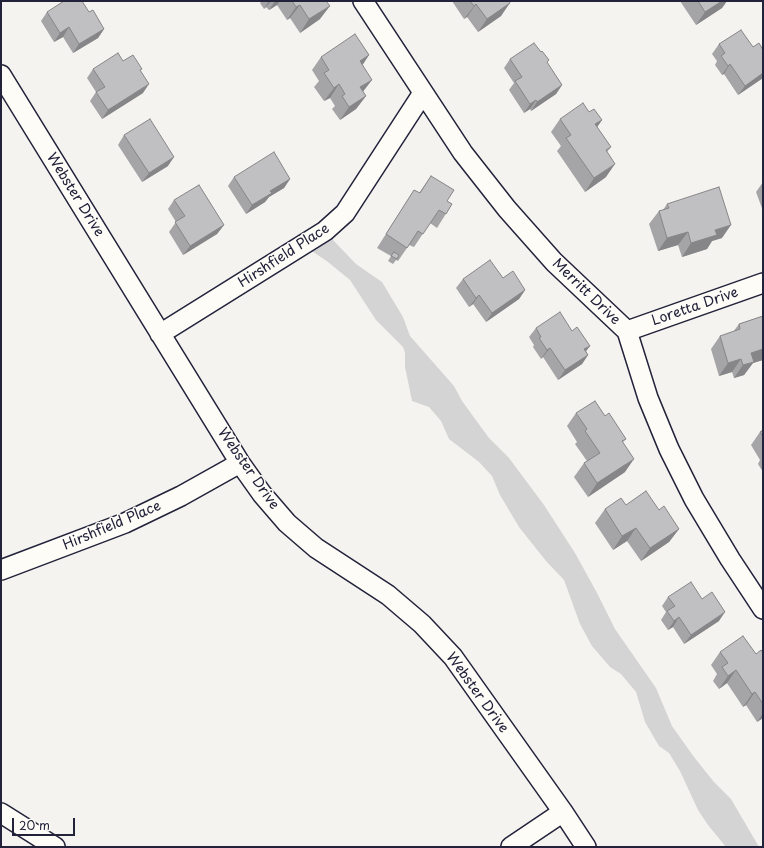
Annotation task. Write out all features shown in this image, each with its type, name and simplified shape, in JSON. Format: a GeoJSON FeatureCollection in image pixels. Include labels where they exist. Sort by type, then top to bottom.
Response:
{"type":"FeatureCollection","features":[{"type":"Feature","properties":{"kind":"street","name":"Merritt Drive"},"geometry":{"type":"LineString","coordinates":[[363,1],[463,153],[506,209],[554,262],[627,331],[648,398],[673,456],[694,499],[730,559],[763,609]]}},
{"type":"Feature","properties":{"kind":"street","name":"Webster Drive"},"geometry":{"type":"LineString","coordinates":[[1,75],[240,463],[262,494],[287,523],[316,548],[388,595],[422,624],[453,657],[563,812],[586,847]]}},
{"type":"Feature","properties":{"kind":"street","name":"Hirshfield Place"},"geometry":{"type":"LineString","coordinates":[[160,334],[325,231],[345,213],[423,93]]}},
{"type":"Feature","properties":{"kind":"street","name":"Loretta Drive"},"geometry":{"type":"LineString","coordinates":[[627,331],[763,283]]}},
{"type":"Feature","properties":{"kind":"street","name":"Hirshfield Place"},"geometry":{"type":"LineString","coordinates":[[1,570],[125,523],[181,496],[240,463]]}},
{"type":"Feature","properties":{"kind":"street"},"geometry":{"type":"LineString","coordinates":[[511,847],[563,812]]}},
{"type":"Feature","properties":{"kind":"street"},"geometry":{"type":"LineString","coordinates":[[1,813],[55,847]]}},
{"type":"Feature","properties":{"kind":"shaded area"},"geometry":{"type":"Polygon","coordinates":[[[333,224],[333,240],[356,264],[382,282],[403,317],[410,336],[454,386],[462,401],[489,438],[509,458],[544,505],[575,553],[615,629],[656,688],[672,726],[714,782],[731,799],[759,847],[726,847],[708,825],[698,810],[680,771],[669,753],[659,746],[645,722],[636,692],[621,674],[610,667],[592,646],[580,624],[564,580],[546,561],[519,527],[500,495],[492,476],[479,462],[449,439],[441,421],[429,407],[412,401],[405,367],[405,353],[403,347],[376,320],[350,280],[328,262],[306,247],[333,224]]]}},
{"type":"Feature","properties":{"kind":"building"},"geometry":{"type":"Polygon","coordinates":[[[64,1],[82,1],[89,12],[93,10],[104,29],[79,44],[69,27],[60,33],[47,12],[64,1]]]}},
{"type":"Feature","properties":{"kind":"building"},"geometry":{"type":"Polygon","coordinates":[[[292,1],[326,1],[330,6],[309,19],[300,5],[296,7],[292,1]]]}},
{"type":"Feature","properties":{"kind":"building"},"geometry":{"type":"Polygon","coordinates":[[[470,1],[509,1],[510,3],[487,19],[476,4],[474,6],[470,1]]]}},
{"type":"Feature","properties":{"kind":"building"},"geometry":{"type":"Polygon","coordinates":[[[698,1],[722,1],[705,12],[698,1]]]}},
{"type":"Feature","properties":{"kind":"building"},"geometry":{"type":"Polygon","coordinates":[[[741,30],[753,47],[759,43],[763,50],[763,73],[745,86],[730,64],[728,66],[721,56],[725,53],[719,44],[741,30]]]}},
{"type":"Feature","properties":{"kind":"building"},"geometry":{"type":"Polygon","coordinates":[[[355,34],[369,55],[360,61],[372,80],[360,87],[366,96],[349,107],[342,96],[345,94],[339,84],[334,88],[324,73],[329,70],[321,57],[355,34]]]}},
{"type":"Feature","properties":{"kind":"building"},"geometry":{"type":"Polygon","coordinates":[[[534,43],[549,60],[547,62],[562,85],[537,102],[536,100],[530,104],[515,81],[522,77],[510,59],[534,43]]]}},
{"type":"Feature","properties":{"kind":"building"},"geometry":{"type":"Polygon","coordinates":[[[118,53],[123,61],[133,55],[149,84],[108,110],[96,92],[105,87],[93,69],[118,53]]]}},
{"type":"Feature","properties":{"kind":"building"},"geometry":{"type":"Polygon","coordinates":[[[583,103],[589,112],[594,109],[602,120],[595,124],[611,147],[606,150],[615,164],[594,178],[566,138],[571,135],[560,119],[583,103]]]}},
{"type":"Feature","properties":{"kind":"building"},"geometry":{"type":"Polygon","coordinates":[[[150,119],[174,157],[149,173],[124,135],[150,119]]]}},
{"type":"Feature","properties":{"kind":"building"},"geometry":{"type":"Polygon","coordinates":[[[274,152],[290,179],[270,191],[272,193],[252,205],[234,177],[274,152]]]}},
{"type":"Feature","properties":{"kind":"building"},"geometry":{"type":"Polygon","coordinates":[[[431,176],[454,190],[447,201],[452,204],[446,214],[439,210],[423,234],[418,231],[407,248],[386,234],[414,190],[420,193],[431,176]]]}},
{"type":"Feature","properties":{"kind":"building"},"geometry":{"type":"Polygon","coordinates":[[[199,185],[224,225],[190,246],[175,222],[185,216],[174,200],[199,185]]]}},
{"type":"Feature","properties":{"kind":"building"},"geometry":{"type":"Polygon","coordinates":[[[719,187],[731,225],[715,230],[717,235],[691,243],[688,232],[667,238],[659,211],[669,208],[667,204],[719,187]]]}},
{"type":"Feature","properties":{"kind":"building"},"geometry":{"type":"Polygon","coordinates":[[[394,252],[399,255],[397,259],[391,256],[394,252]]]}},
{"type":"Feature","properties":{"kind":"building"},"geometry":{"type":"Polygon","coordinates":[[[490,260],[503,278],[513,271],[525,290],[492,313],[479,295],[476,298],[463,279],[490,260]]]}},
{"type":"Feature","properties":{"kind":"building"},"geometry":{"type":"Polygon","coordinates":[[[560,312],[572,331],[577,327],[590,346],[584,349],[588,355],[565,370],[550,348],[547,350],[539,338],[541,337],[536,328],[560,312]]]}},
{"type":"Feature","properties":{"kind":"building"},"geometry":{"type":"Polygon","coordinates":[[[763,316],[763,349],[751,353],[754,362],[743,365],[741,359],[728,363],[720,336],[740,329],[739,324],[763,316]]]}},
{"type":"Feature","properties":{"kind":"building"},"geometry":{"type":"Polygon","coordinates":[[[595,401],[605,416],[609,413],[626,439],[622,441],[634,459],[597,483],[584,463],[600,453],[585,431],[587,429],[576,413],[595,401]]]}},
{"type":"Feature","properties":{"kind":"building"},"geometry":{"type":"Polygon","coordinates":[[[646,491],[659,510],[664,506],[679,529],[650,548],[636,528],[622,536],[605,509],[621,498],[626,505],[646,491]]]}},
{"type":"Feature","properties":{"kind":"building"},"geometry":{"type":"Polygon","coordinates":[[[691,582],[702,599],[712,592],[725,612],[691,635],[679,617],[674,621],[667,611],[675,606],[668,597],[691,582]]]}},
{"type":"Feature","properties":{"kind":"building"},"geometry":{"type":"Polygon","coordinates":[[[743,636],[756,654],[761,650],[763,653],[763,704],[755,692],[752,694],[736,670],[728,676],[722,667],[728,663],[720,652],[743,636]]]}}]}
